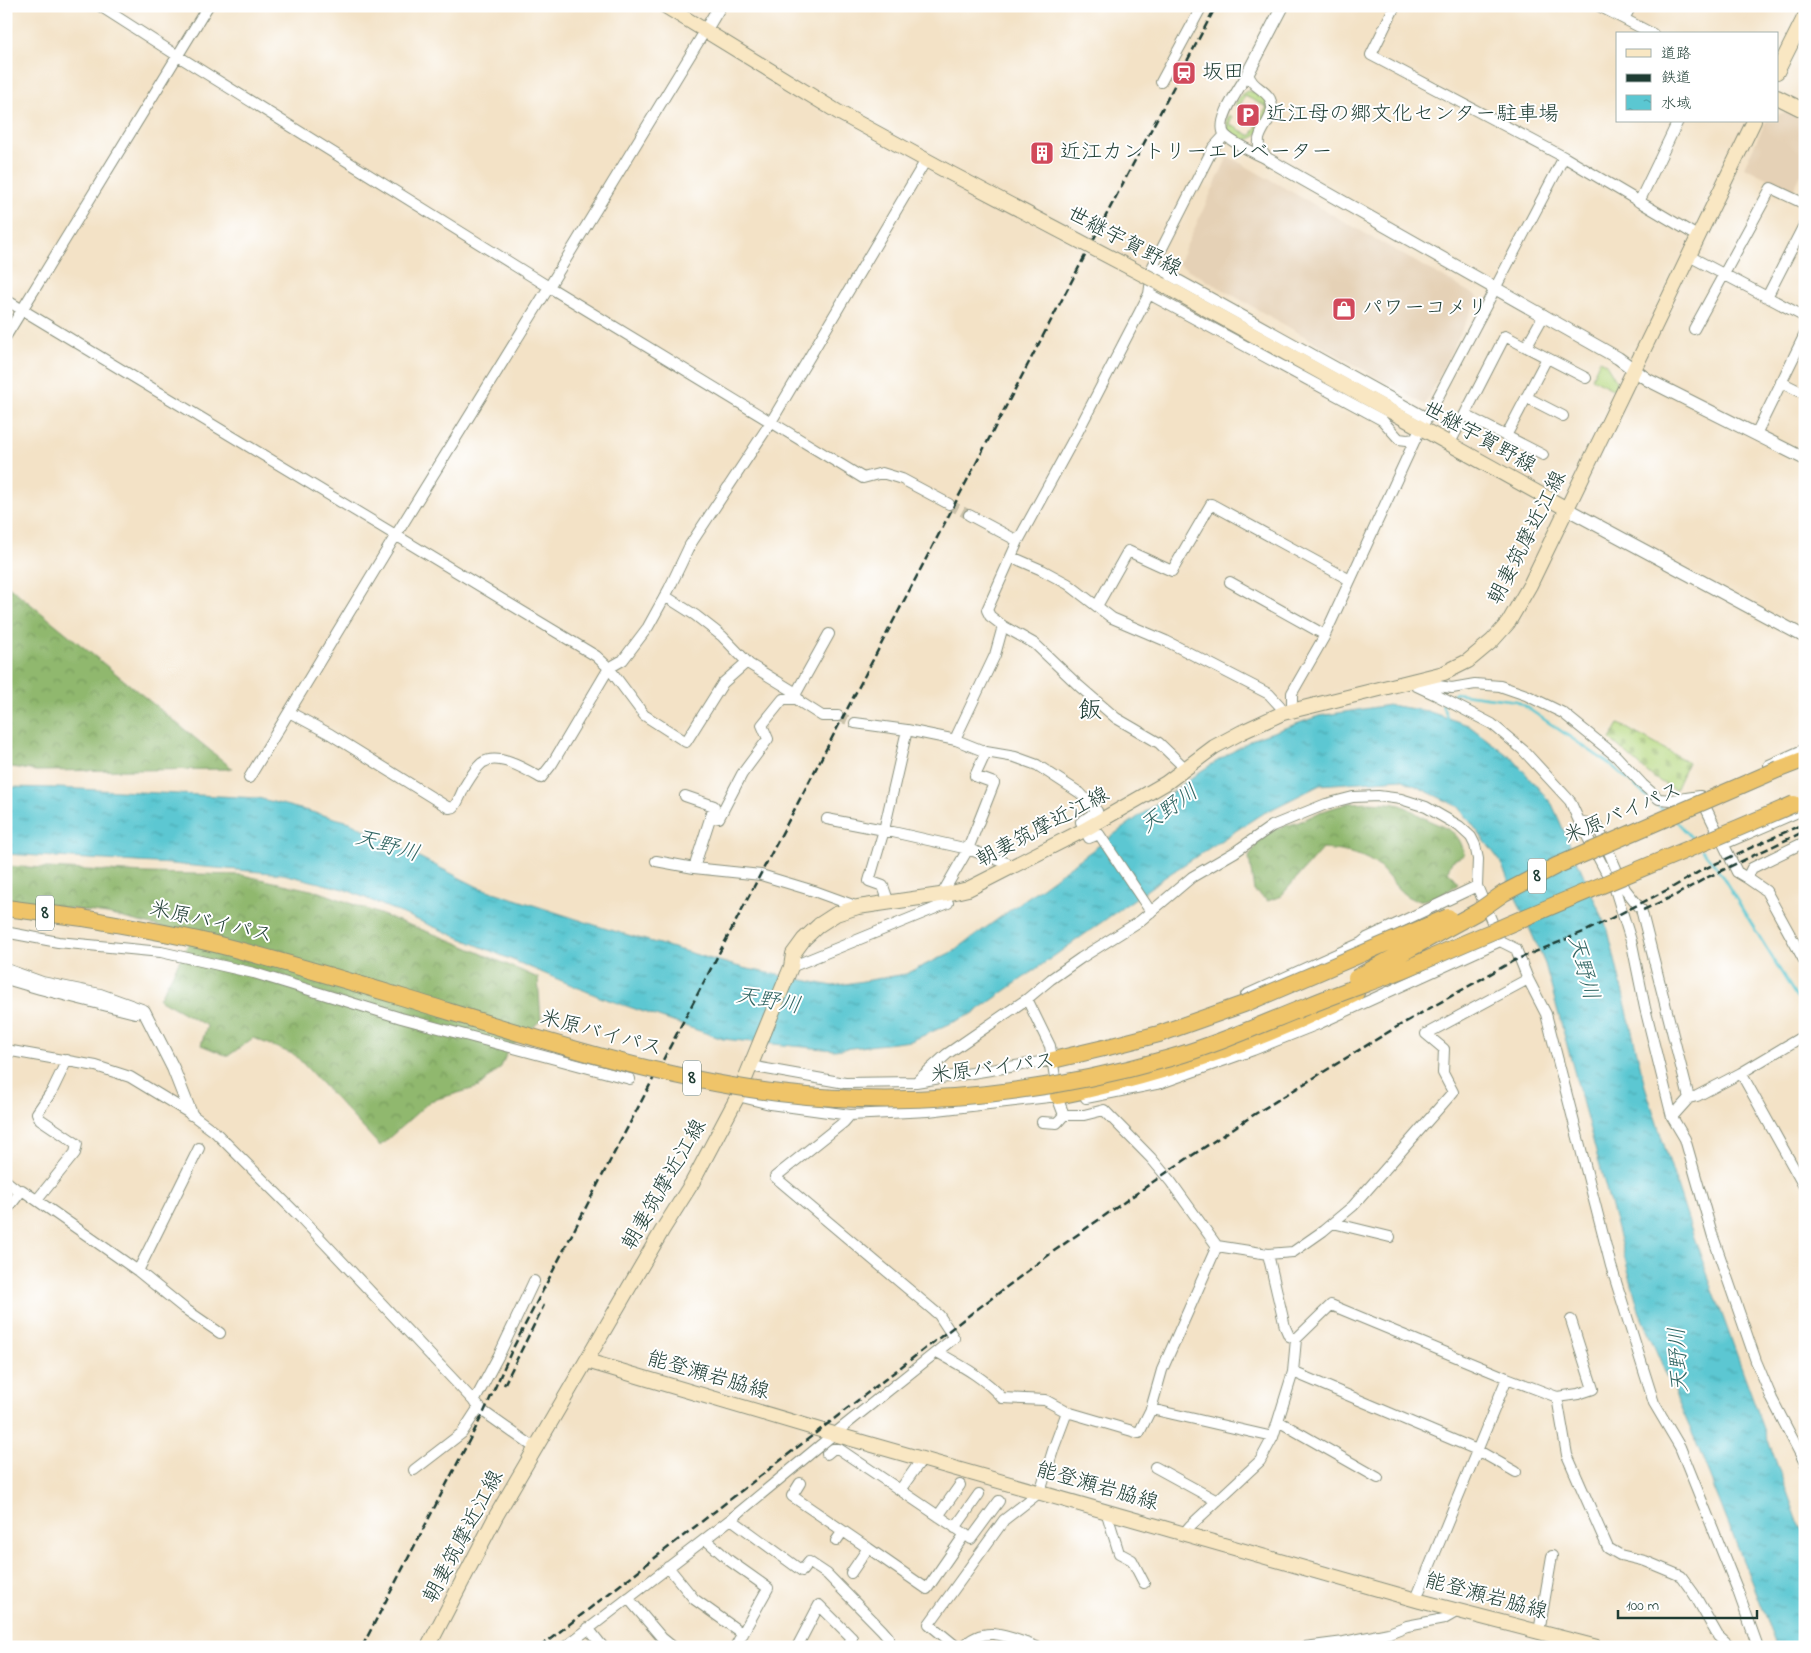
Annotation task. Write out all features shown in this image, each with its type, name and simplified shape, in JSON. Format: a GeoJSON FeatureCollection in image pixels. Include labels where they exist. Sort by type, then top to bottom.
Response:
{"type":"FeatureCollection","features":[{"type":"Feature","properties":{"kind":"highway","name":"米原バイパス"},"geometry":{"type":"LineString","coordinates":[[1306,1006],[1477,912],[1504,893],[1556,866],[1805,758]]}},
{"type":"Feature","properties":{"kind":"highway","name":"米原バイパス"},"geometry":{"type":"LineString","coordinates":[[6,908],[83,918],[156,931],[221,946],[406,999],[554,1045],[661,1072],[780,1093],[836,1098],[899,1100],[965,1097],[1028,1090],[1081,1080],[1173,1057],[1251,1030],[1306,1006],[1407,968],[1801,804]]}},
{"type":"Feature","properties":{"kind":"highway"},"geometry":{"type":"LineString","coordinates":[[1052,1057],[1108,1047],[1159,1034],[1244,1004],[1504,893]]}},
{"type":"Feature","properties":{"kind":"highway"},"geometry":{"type":"LineString","coordinates":[[1059,1099],[1181,1066],[1254,1040],[1311,1016],[1407,968]]}},
{"type":"Feature","properties":{"kind":"main road","name":"世継宇賀野線"},"geometry":{"type":"LineString","coordinates":[[664,6],[838,112],[1163,285],[1567,509]]}},
{"type":"Feature","properties":{"kind":"main road"},"geometry":{"type":"LineString","coordinates":[[1778,70],[1805,16]]}},
{"type":"Feature","properties":{"kind":"main road"},"geometry":{"type":"LineString","coordinates":[[1778,98],[1805,111]]}},
{"type":"Feature","properties":{"kind":"main road","name":"朝妻筑摩近江線"},"geometry":{"type":"LineString","coordinates":[[428,1647],[486,1535],[535,1448],[663,1229],[692,1183],[738,1096],[789,971],[793,954],[804,939],[819,925],[836,914],[858,907],[889,904],[968,889],[1084,830],[1166,784],[1214,747],[1242,732],[1287,711],[1444,673],[1468,661],[1492,641],[1508,623],[1530,585],[1754,122]]}},
{"type":"Feature","properties":{"kind":"main road","name":"能登瀬岩脇線"},"geometry":{"type":"LineString","coordinates":[[587,1361],[834,1434],[1458,1611],[1597,1647]]}},
{"type":"Feature","properties":{"kind":"street"},"geometry":{"type":"LineString","coordinates":[[100,6],[549,287],[863,478],[882,473],[902,479],[948,504]]}},
{"type":"Feature","properties":{"kind":"street"},"geometry":{"type":"LineString","coordinates":[[6,336],[208,6]]}},
{"type":"Feature","properties":{"kind":"street"},"geometry":{"type":"LineString","coordinates":[[249,778],[720,6]]}},
{"type":"Feature","properties":{"kind":"street"},"geometry":{"type":"LineString","coordinates":[[1161,82],[1202,6]]}},
{"type":"Feature","properties":{"kind":"street"},"geometry":{"type":"LineString","coordinates":[[1283,6],[1222,122],[1225,135],[1544,315],[1618,358],[1648,380],[1805,459]]}},
{"type":"Feature","properties":{"kind":"street"},"geometry":{"type":"LineString","coordinates":[[1396,6],[1371,55],[1564,157],[1699,237]]}},
{"type":"Feature","properties":{"kind":"street"},"geometry":{"type":"LineString","coordinates":[[1599,6],[1649,32]]}},
{"type":"Feature","properties":{"kind":"street"},"geometry":{"type":"LineString","coordinates":[[1624,19],[1631,6]]}},
{"type":"Feature","properties":{"kind":"street"},"geometry":{"type":"LineString","coordinates":[[1248,73],[1249,78],[1257,88],[1263,91],[1272,102],[1272,113],[1259,138],[1259,148],[1269,160]]}},
{"type":"Feature","properties":{"kind":"street"},"geometry":{"type":"LineString","coordinates":[[1236,95],[1243,90],[1257,88]]}},
{"type":"Feature","properties":{"kind":"street"},"geometry":{"type":"LineString","coordinates":[[1639,202],[1678,122]]}},
{"type":"Feature","properties":{"kind":"street"},"geometry":{"type":"LineString","coordinates":[[1186,769],[1159,743],[1116,718],[1035,644],[1003,626],[990,616],[987,610],[1018,541],[1150,294],[1153,266],[1213,148],[1225,135]]}},
{"type":"Feature","properties":{"kind":"street"},"geometry":{"type":"LineString","coordinates":[[1239,144],[1251,142],[1259,138]]}},
{"type":"Feature","properties":{"kind":"street"},"geometry":{"type":"LineString","coordinates":[[1012,557],[1068,584],[1112,618],[1166,641],[1269,694],[1287,711],[1292,693],[1325,635],[1421,429],[1564,157]]}},
{"type":"Feature","properties":{"kind":"street"},"geometry":{"type":"LineString","coordinates":[[289,712],[330,734],[449,808],[454,807],[464,786],[482,763],[492,760],[508,762],[524,767],[541,778],[552,764],[609,668],[623,660],[648,627],[690,546],[770,422],[926,160]]}},
{"type":"Feature","properties":{"kind":"street"},"geometry":{"type":"LineString","coordinates":[[1694,329],[1771,188],[1805,204]]}},
{"type":"Feature","properties":{"kind":"street"},"geometry":{"type":"LineString","coordinates":[[1766,297],[1805,223]]}},
{"type":"Feature","properties":{"kind":"street"},"geometry":{"type":"LineString","coordinates":[[1689,256],[1805,317]]}},
{"type":"Feature","properties":{"kind":"street"},"geometry":{"type":"LineString","coordinates":[[1153,266],[1421,429]]}},
{"type":"Feature","properties":{"kind":"street"},"geometry":{"type":"LineString","coordinates":[[1150,294],[1382,420],[1399,439],[1407,440],[1421,429]]}},
{"type":"Feature","properties":{"kind":"street"},"geometry":{"type":"LineString","coordinates":[[6,300],[596,656],[609,668],[644,715],[686,742],[723,683],[747,662]]}},
{"type":"Feature","properties":{"kind":"street"},"geometry":{"type":"LineString","coordinates":[[1526,347],[1544,315]]}},
{"type":"Feature","properties":{"kind":"street"},"geometry":{"type":"LineString","coordinates":[[1756,434],[1805,334]]}},
{"type":"Feature","properties":{"kind":"street"},"geometry":{"type":"LineString","coordinates":[[1449,445],[1505,336],[1586,378]]}},
{"type":"Feature","properties":{"kind":"street"},"geometry":{"type":"LineString","coordinates":[[1506,436],[1547,358]]}},
{"type":"Feature","properties":{"kind":"street"},"geometry":{"type":"LineString","coordinates":[[1781,382],[1805,394]]}},
{"type":"Feature","properties":{"kind":"street"},"geometry":{"type":"LineString","coordinates":[[1526,397],[1563,416]]}},
{"type":"Feature","properties":{"kind":"street"},"geometry":{"type":"LineString","coordinates":[[1465,415],[1543,455]]}},
{"type":"Feature","properties":{"kind":"street"},"geometry":{"type":"LineString","coordinates":[[1097,606],[1128,551],[1172,572],[1211,504],[1350,580]]}},
{"type":"Feature","properties":{"kind":"street"},"geometry":{"type":"LineString","coordinates":[[1567,509],[1805,637]]}},
{"type":"Feature","properties":{"kind":"street"},"geometry":{"type":"LineString","coordinates":[[969,515],[1018,541]]}},
{"type":"Feature","properties":{"kind":"street"},"geometry":{"type":"LineString","coordinates":[[1230,582],[1325,635]]}},
{"type":"Feature","properties":{"kind":"street"},"geometry":{"type":"LineString","coordinates":[[665,596],[695,615],[722,636],[747,662],[793,691],[800,702],[822,716],[838,716]]}},
{"type":"Feature","properties":{"kind":"street"},"geometry":{"type":"LineString","coordinates":[[956,740],[995,655],[1003,626]]}},
{"type":"Feature","properties":{"kind":"street"},"geometry":{"type":"LineString","coordinates":[[797,697],[829,634]]}},
{"type":"Feature","properties":{"kind":"street"},"geometry":{"type":"LineString","coordinates":[[1408,682],[1452,688],[1475,684],[1500,686],[1526,695],[1563,713],[1616,756],[1659,799],[1672,800],[1700,796],[1805,749]]}},
{"type":"Feature","properties":{"kind":"street"},"geometry":{"type":"LineString","coordinates":[[1408,682],[1492,724],[1523,750],[1570,801],[1616,889],[1632,944],[1645,1008],[1672,1117],[1685,1139],[1714,1237],[1756,1361],[1772,1399],[1805,1463]]}},
{"type":"Feature","properties":{"kind":"street"},"geometry":{"type":"LineString","coordinates":[[710,816],[720,818],[742,774],[768,739],[762,725],[783,699],[797,697]]}},
{"type":"Feature","properties":{"kind":"street"},"geometry":{"type":"LineString","coordinates":[[855,723],[907,730],[956,740],[986,752],[1015,757],[1037,765],[1080,793],[1097,811],[1081,822],[1084,830],[1090,838],[1100,834],[1148,908]]}},
{"type":"Feature","properties":{"kind":"street"},"geometry":{"type":"LineString","coordinates":[[889,904],[883,886],[870,881],[907,730]]}},
{"type":"Feature","properties":{"kind":"street"},"geometry":{"type":"LineString","coordinates":[[789,971],[948,903],[942,894],[968,849],[994,783],[976,776],[986,752]]}},
{"type":"Feature","properties":{"kind":"street"},"geometry":{"type":"LineString","coordinates":[[685,796],[714,806],[694,868]]}},
{"type":"Feature","properties":{"kind":"street"},"geometry":{"type":"LineString","coordinates":[[916,1082],[947,1054],[1058,974],[1140,921],[1148,908],[1192,877],[1235,852],[1272,826],[1311,810],[1353,797],[1378,796],[1401,798],[1426,807],[1459,826],[1471,837],[1475,845],[1478,859],[1476,886],[1500,941],[1516,949],[1528,979],[1546,1014],[1611,1266],[1654,1403],[1680,1447],[1738,1591],[1758,1647]]}},
{"type":"Feature","properties":{"kind":"street"},"geometry":{"type":"LineString","coordinates":[[1700,796],[1737,872],[1766,891],[1805,962]]}},
{"type":"Feature","properties":{"kind":"street"},"geometry":{"type":"LineString","coordinates":[[1724,844],[1801,804]]}},
{"type":"Feature","properties":{"kind":"street"},"geometry":{"type":"LineString","coordinates":[[827,819],[968,849],[1015,866]]}},
{"type":"Feature","properties":{"kind":"street"},"geometry":{"type":"LineString","coordinates":[[1579,821],[1597,825],[1624,889],[1641,909],[1689,1098]]}},
{"type":"Feature","properties":{"kind":"street"},"geometry":{"type":"LineString","coordinates":[[1747,878],[1752,868],[1805,842]]}},
{"type":"Feature","properties":{"kind":"street"},"geometry":{"type":"LineString","coordinates":[[656,861],[694,868],[761,876],[814,891],[858,907]]}},
{"type":"Feature","properties":{"kind":"street"},"geometry":{"type":"LineString","coordinates":[[752,1060],[845,1083],[916,1082],[1052,1057],[1156,1027],[1242,997],[1361,943],[1367,938],[1476,886]]}},
{"type":"Feature","properties":{"kind":"street"},"geometry":{"type":"LineString","coordinates":[[6,935],[10,933],[58,942],[161,952],[254,973],[401,1018],[630,1079]]}},
{"type":"Feature","properties":{"kind":"street"},"geometry":{"type":"LineString","coordinates":[[738,1096],[770,1104],[850,1115],[928,1111],[1059,1099],[1161,1083],[1318,1024],[1500,941]]}},
{"type":"Feature","properties":{"kind":"street"},"geometry":{"type":"LineString","coordinates":[[6,970],[42,983],[100,995],[144,1011],[174,1068],[191,1114]]}},
{"type":"Feature","properties":{"kind":"street"},"geometry":{"type":"LineString","coordinates":[[6,979],[135,1013],[144,1011]]}},
{"type":"Feature","properties":{"kind":"street"},"geometry":{"type":"LineString","coordinates":[[1042,1122],[1057,1123],[1064,1115],[1084,1115],[1104,1110],[1151,1158],[1171,1182],[1216,1246],[1268,1254],[1292,1252],[1354,1206],[1452,1092],[1442,1073],[1444,1049],[1426,1034],[1528,979]]}},
{"type":"Feature","properties":{"kind":"street"},"geometry":{"type":"LineString","coordinates":[[1027,998],[1050,1046],[1059,1099],[1064,1115]]}},
{"type":"Feature","properties":{"kind":"street"},"geometry":{"type":"LineString","coordinates":[[1672,1117],[1689,1098],[1741,1073],[1805,1035]]}},
{"type":"Feature","properties":{"kind":"street"},"geometry":{"type":"LineString","coordinates":[[6,1050],[96,1066],[130,1077],[191,1114],[215,1132],[300,1218],[484,1412],[535,1448]]}},
{"type":"Feature","properties":{"kind":"street"},"geometry":{"type":"LineString","coordinates":[[37,1200],[75,1153],[77,1144],[40,1119],[37,1113],[52,1091],[67,1060]]}},
{"type":"Feature","properties":{"kind":"street"},"geometry":{"type":"LineString","coordinates":[[1741,1073],[1805,1188]]}},
{"type":"Feature","properties":{"kind":"street"},"geometry":{"type":"LineString","coordinates":[[565,1647],[731,1519],[954,1338],[939,1315],[775,1177],[844,1122],[850,1115]]}},
{"type":"Feature","properties":{"kind":"street"},"geometry":{"type":"LineString","coordinates":[[138,1272],[199,1148]]}},
{"type":"Feature","properties":{"kind":"street"},"geometry":{"type":"LineString","coordinates":[[6,1181],[20,1192],[22,1190],[37,1200],[220,1333]]}},
{"type":"Feature","properties":{"kind":"street"},"geometry":{"type":"LineString","coordinates":[[6,1211],[20,1192]]}},
{"type":"Feature","properties":{"kind":"street"},"geometry":{"type":"LineString","coordinates":[[1333,1223],[1390,1237]]}},
{"type":"Feature","properties":{"kind":"street"},"geometry":{"type":"LineString","coordinates":[[937,1352],[974,1374],[996,1390],[1002,1398],[1045,1400],[1067,1412],[1139,1433],[1152,1409],[1162,1370],[1216,1246]]}},
{"type":"Feature","properties":{"kind":"street"},"geometry":{"type":"LineString","coordinates":[[1268,1254],[1285,1327],[1289,1336],[1296,1339]]}},
{"type":"Feature","properties":{"kind":"street"},"geometry":{"type":"LineString","coordinates":[[414,1470],[462,1433],[534,1282]]}},
{"type":"Feature","properties":{"kind":"street"},"geometry":{"type":"LineString","coordinates":[[1184,1533],[1260,1461],[1273,1437],[1293,1372],[1296,1339],[1331,1305],[1557,1397],[1578,1394],[1593,1389],[1571,1320]]}},
{"type":"Feature","properties":{"kind":"street"},"geometry":{"type":"LineString","coordinates":[[1293,1372],[1477,1450],[1516,1472]]}},
{"type":"Feature","properties":{"kind":"street"},"geometry":{"type":"LineString","coordinates":[[1416,1599],[1507,1378]]}},
{"type":"Feature","properties":{"kind":"street"},"geometry":{"type":"LineString","coordinates":[[1557,1397],[1567,1455],[1608,1548],[1620,1555],[1645,1561],[1681,1576],[1694,1594],[1718,1636],[1730,1647]]}},
{"type":"Feature","properties":{"kind":"street"},"geometry":{"type":"LineString","coordinates":[[1152,1409],[1273,1437]]}},
{"type":"Feature","properties":{"kind":"street"},"geometry":{"type":"LineString","coordinates":[[957,1647],[929,1624],[1004,1520],[1040,1492],[1067,1412]]}},
{"type":"Feature","properties":{"kind":"street"},"geometry":{"type":"LineString","coordinates":[[1278,1421],[1378,1478]]}},
{"type":"Feature","properties":{"kind":"street"},"geometry":{"type":"LineString","coordinates":[[827,1454],[833,1449],[839,1449],[971,1539],[999,1501]]}},
{"type":"Feature","properties":{"kind":"street"},"geometry":{"type":"LineString","coordinates":[[900,1490],[922,1459]]}},
{"type":"Feature","properties":{"kind":"street"},"geometry":{"type":"LineString","coordinates":[[1155,1467],[1217,1501]]}},
{"type":"Feature","properties":{"kind":"street"},"geometry":{"type":"LineString","coordinates":[[800,1483],[792,1496],[927,1589],[965,1534]]}},
{"type":"Feature","properties":{"kind":"street"},"geometry":{"type":"LineString","coordinates":[[938,1516],[960,1485]]}},
{"type":"Feature","properties":{"kind":"street"},"geometry":{"type":"LineString","coordinates":[[956,1528],[979,1494]]}},
{"type":"Feature","properties":{"kind":"street"},"geometry":{"type":"LineString","coordinates":[[1106,1511],[1119,1552],[1132,1560],[1144,1582]]}},
{"type":"Feature","properties":{"kind":"street"},"geometry":{"type":"LineString","coordinates":[[731,1519],[802,1571],[809,1562],[827,1574],[882,1630],[888,1638],[890,1647]]}},
{"type":"Feature","properties":{"kind":"street"},"geometry":{"type":"LineString","coordinates":[[836,1541],[843,1531]]}},
{"type":"Feature","properties":{"kind":"street"},"geometry":{"type":"LineString","coordinates":[[705,1539],[768,1588],[735,1647]]}},
{"type":"Feature","properties":{"kind":"street"},"geometry":{"type":"LineString","coordinates":[[851,1573],[868,1548]]}},
{"type":"Feature","properties":{"kind":"street"},"geometry":{"type":"LineString","coordinates":[[1539,1632],[1552,1556]]}},
{"type":"Feature","properties":{"kind":"street"},"geometry":{"type":"LineString","coordinates":[[668,1567],[694,1599],[742,1634]]}},
{"type":"Feature","properties":{"kind":"street"},"geometry":{"type":"LineString","coordinates":[[628,1598],[662,1638],[673,1647]]}},
{"type":"Feature","properties":{"kind":"street"},"geometry":{"type":"LineString","coordinates":[[796,1647],[819,1606],[852,1638],[847,1647]]}},
{"type":"Feature","properties":{"kind":"street"},"geometry":{"type":"LineString","coordinates":[[1305,1647],[1376,1635],[1407,1626],[1444,1619],[1458,1611]]}},
{"type":"Feature","properties":{"kind":"street"},"geometry":{"type":"LineString","coordinates":[[588,1628],[603,1647]]}},
{"type":"Feature","properties":{"kind":"street"},"geometry":{"type":"LineString","coordinates":[[963,1647],[971,1638],[989,1633],[999,1634],[1037,1647]]}},
{"type":"Feature","properties":{"kind":"street"},"geometry":{"type":"LineString","coordinates":[[1376,1635],[1376,1647]]}},
{"type":"Feature","properties":{"kind":"shaded area"},"geometry":{"type":"Polygon","coordinates":[[[1789,111],[1805,119],[1805,167],[1793,191],[1744,167],[1766,122],[1778,122],[1778,115],[1789,111]]]}},
{"type":"Feature","properties":{"kind":"shaded area"},"geometry":{"type":"Polygon","coordinates":[[[1228,156],[1478,297],[1425,405],[1178,264],[1228,156]]]}},
{"type":"Feature","properties":{"kind":"green space"},"geometry":{"type":"Polygon","coordinates":[[[1247,91],[1257,92],[1265,97],[1269,111],[1262,127],[1254,137],[1243,140],[1227,132],[1227,119],[1229,115],[1232,117],[1229,124],[1251,136],[1267,107],[1245,96],[1239,107],[1235,104],[1242,94],[1247,91]]]}},
{"type":"Feature","properties":{"kind":"green space"},"geometry":{"type":"Polygon","coordinates":[[[1600,360],[1606,364],[1617,382],[1614,390],[1592,378],[1600,360]]]}},
{"type":"Feature","properties":{"kind":"green space"},"geometry":{"type":"Polygon","coordinates":[[[6,584],[233,769],[36,771],[6,766],[6,584]]]}},
{"type":"Feature","properties":{"kind":"green space"},"geometry":{"type":"Polygon","coordinates":[[[1619,724],[1688,762],[1675,790],[1654,778],[1610,739],[1619,724]]]}},
{"type":"Feature","properties":{"kind":"green space"},"geometry":{"type":"Polygon","coordinates":[[[1348,803],[1391,803],[1403,806],[1450,830],[1459,840],[1464,855],[1452,861],[1448,871],[1458,883],[1447,891],[1428,899],[1419,900],[1411,898],[1404,894],[1374,863],[1349,853],[1322,849],[1281,896],[1268,901],[1254,891],[1249,857],[1258,842],[1275,829],[1299,822],[1320,812],[1348,803]]]}},
{"type":"Feature","properties":{"kind":"green space"},"geometry":{"type":"Polygon","coordinates":[[[6,866],[147,873],[242,875],[320,892],[450,940],[538,978],[541,1020],[508,1050],[501,1067],[479,1087],[430,1101],[380,1146],[295,1055],[253,1038],[228,1056],[201,1045],[207,1026],[159,999],[193,935],[107,914],[6,899],[6,866]]]}},
{"type":"Feature","properties":{"kind":"water","name":"天野川"},"geometry":{"type":"Polygon","coordinates":[[[1389,705],[1427,711],[1468,725],[1514,760],[1552,804],[1608,930],[1645,1086],[1692,1232],[1797,1519],[1805,1533],[1805,1647],[1777,1647],[1696,1442],[1640,1314],[1545,964],[1500,861],[1459,807],[1401,779],[1320,785],[1260,815],[1168,875],[974,1013],[911,1041],[834,1050],[723,1039],[600,997],[344,889],[283,874],[171,864],[6,854],[6,787],[258,798],[350,822],[478,887],[607,929],[743,968],[833,986],[906,974],[954,951],[1201,771],[1253,739],[1319,716],[1389,705]]]}},
{"type":"Feature","properties":{"kind":"waterway"},"geometry":{"type":"LineString","coordinates":[[1449,699],[1455,693],[1517,701],[1611,765],[1665,812]]}},
{"type":"Feature","properties":{"kind":"waterway"},"geometry":{"type":"LineString","coordinates":[[1445,703],[1442,705],[1448,719]]}},
{"type":"Feature","properties":{"kind":"waterway"},"geometry":{"type":"LineString","coordinates":[[1676,821],[1694,840]]}},
{"type":"Feature","properties":{"kind":"waterway"},"geometry":{"type":"LineString","coordinates":[[1702,850],[1716,866],[1805,1011]]}},
{"type":"Feature","properties":{"kind":"tunnel"},"geometry":{"type":"LineString","coordinates":[[949,504],[969,515]]}},
{"type":"Feature","properties":{"kind":"tunnel"},"geometry":{"type":"LineString","coordinates":[[838,716],[855,723]]}},
{"type":"Feature","properties":{"kind":"railway"},"geometry":{"type":"LineString","coordinates":[[362,1647],[484,1412],[512,1350],[599,1182],[1216,6]]}},
{"type":"Feature","properties":{"kind":"railway"},"geometry":{"type":"LineString","coordinates":[[540,1647],[906,1363],[1054,1251],[1173,1168],[1255,1114],[1395,1028],[1513,961],[1586,931],[1673,887],[1702,870],[1805,823]]}},
{"type":"Feature","properties":{"kind":"railway"},"geometry":{"type":"LineString","coordinates":[[1643,910],[1805,831]]}},
{"type":"Feature","properties":{"kind":"railway"},"geometry":{"type":"LineString","coordinates":[[504,1385],[544,1305]]}},
{"type":"Feature","properties":{"kind":"place","name":"坂田"},"geometry":{"type":"Point","coordinates":[1184,73]}},
{"type":"Feature","properties":{"kind":"place","name":"近江母の郷文化センター駐車場"},"geometry":{"type":"Point","coordinates":[1248,115]}},
{"type":"Feature","properties":{"kind":"place","name":"近江カントリーエレベーター"},"geometry":{"type":"Point","coordinates":[1042,153]}},
{"type":"Feature","properties":{"kind":"place","name":"パワーコメリ"},"geometry":{"type":"Point","coordinates":[1344,309]}},
{"type":"Feature","properties":{"kind":"district","name":"飯"},"geometry":{"type":"Point","coordinates":[1090,711]}}]}
